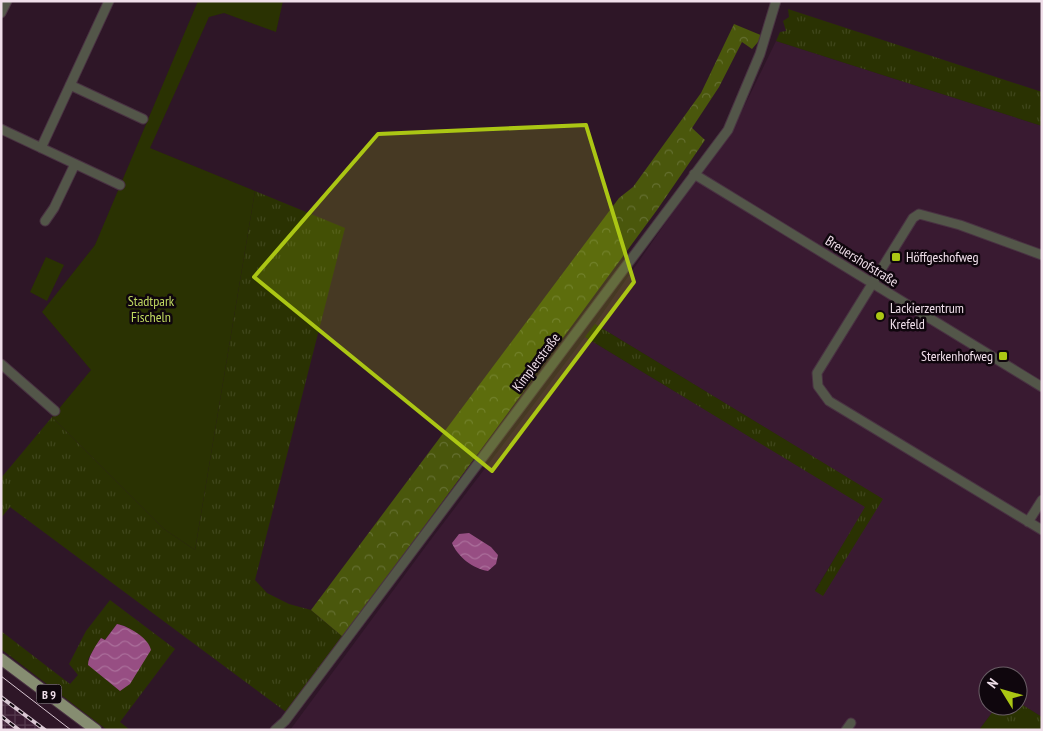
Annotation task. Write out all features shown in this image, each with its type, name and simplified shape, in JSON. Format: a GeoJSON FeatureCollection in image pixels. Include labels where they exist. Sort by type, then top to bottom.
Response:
{"type":"FeatureCollection","features":[{"type":"Feature","properties":{"kind":"main road","name":"B 9"},"geometry":{"type":"LineString","coordinates":[[1,658],[96,730]]}},
{"type":"Feature","properties":{"kind":"street"},"geometry":{"type":"LineString","coordinates":[[1,13],[7,1]]}},
{"type":"Feature","properties":{"kind":"street"},"geometry":{"type":"LineString","coordinates":[[41,148],[109,1]]}},
{"type":"Feature","properties":{"kind":"street","name":"Kimplerstraße"},"geometry":{"type":"LineString","coordinates":[[280,730],[728,130],[760,54],[776,1]]}},
{"type":"Feature","properties":{"kind":"street"},"geometry":{"type":"LineString","coordinates":[[70,85],[143,119]]}},
{"type":"Feature","properties":{"kind":"street"},"geometry":{"type":"LineString","coordinates":[[1,129],[120,185]]}},
{"type":"Feature","properties":{"kind":"street"},"geometry":{"type":"LineString","coordinates":[[45,221],[54,208],[75,164]]}},
{"type":"Feature","properties":{"kind":"street","name":"Breuershofstraße"},"geometry":{"type":"LineString","coordinates":[[694,174],[1042,387]]}},
{"type":"Feature","properties":{"kind":"street"},"geometry":{"type":"LineString","coordinates":[[1042,255],[920,214],[914,218],[817,373],[818,386],[829,401],[1042,530]]}},
{"type":"Feature","properties":{"kind":"street"},"geometry":{"type":"LineString","coordinates":[[2,367],[56,411]]}},
{"type":"Feature","properties":{"kind":"street"},"geometry":{"type":"LineString","coordinates":[[1028,522],[1042,500]]}},
{"type":"Feature","properties":{"kind":"street","name":"Kimplerstraße"},"geometry":{"type":"LineString","coordinates":[[275,730],[285,721]]}},
{"type":"Feature","properties":{"kind":"highlighted area"},"geometry":{"type":"Polygon","coordinates":[[[586,125],[634,282],[492,471],[254,277],[378,134],[586,125]]]}},
{"type":"Feature","properties":{"kind":"shaded area"},"geometry":{"type":"Polygon","coordinates":[[[776,41],[1042,126],[1042,717],[1028,708],[1028,666],[978,666],[978,716],[990,716],[979,730],[290,730],[429,542],[585,337],[866,507],[815,590],[823,595],[882,499],[595,324],[738,119],[776,41]]]}},
{"type":"Feature","properties":{"kind":"shaded area"},"geometry":{"type":"Polygon","coordinates":[[[1,697],[45,730],[1,730],[1,697]]]}},
{"type":"Feature","properties":{"kind":"green space","name":"Stadtpark Fischeln"},"geometry":{"type":"Polygon","coordinates":[[[198,1],[283,1],[276,32],[224,13],[209,17],[150,148],[255,191],[195,550],[164,529],[52,417],[91,370],[42,312],[95,245],[198,1]]]}},
{"type":"Feature","properties":{"kind":"green space"},"geometry":{"type":"Polygon","coordinates":[[[788,9],[1042,92],[1042,126],[776,41],[780,32],[786,31],[783,21],[789,17],[788,9]]]}},
{"type":"Feature","properties":{"kind":"green space"},"geometry":{"type":"Polygon","coordinates":[[[734,24],[763,36],[752,49],[742,42],[719,87],[692,128],[705,140],[657,210],[343,637],[311,610],[619,198],[633,187],[701,93],[734,24]]]}},
{"type":"Feature","properties":{"kind":"green space"},"geometry":{"type":"Polygon","coordinates":[[[255,191],[345,228],[255,580],[267,593],[289,604],[311,610],[343,637],[286,712],[10,507],[1,518],[1,478],[52,417],[164,529],[195,550],[255,191]]]}},
{"type":"Feature","properties":{"kind":"green space"},"geometry":{"type":"Polygon","coordinates":[[[46,257],[64,265],[47,301],[30,292],[46,257]]]}},
{"type":"Feature","properties":{"kind":"green space"},"geometry":{"type":"Polygon","coordinates":[[[595,324],[883,499],[823,596],[815,591],[865,507],[585,337],[595,324]]]}},
{"type":"Feature","properties":{"kind":"green space"},"geometry":{"type":"Polygon","coordinates":[[[110,600],[175,649],[120,722],[130,730],[107,730],[1,649],[1,631],[70,684],[78,675],[69,664],[86,631],[110,600]],[[117,624],[105,640],[101,638],[88,659],[116,687],[140,636],[125,626],[117,624]]]}},
{"type":"Feature","properties":{"kind":"green space"},"geometry":{"type":"Polygon","coordinates":[[[1028,708],[1042,717],[1042,730],[979,730],[990,716],[1028,716],[1028,708]]]}},
{"type":"Feature","properties":{"kind":"water"},"geometry":{"type":"Polygon","coordinates":[[[469,533],[491,547],[498,555],[496,564],[488,571],[471,565],[454,548],[452,543],[459,534],[469,533]]]}},
{"type":"Feature","properties":{"kind":"water"},"geometry":{"type":"Polygon","coordinates":[[[117,624],[137,633],[146,641],[151,650],[130,684],[120,691],[88,665],[91,655],[101,638],[105,640],[117,624]]]}},
{"type":"Feature","properties":{"kind":"tram line"},"geometry":{"type":"LineString","coordinates":[[1,676],[71,730]]}},
{"type":"Feature","properties":{"kind":"railway"},"geometry":{"type":"LineString","coordinates":[[1,697],[45,730]]}},
{"type":"Feature","properties":{"kind":"railway"},"geometry":{"type":"LineString","coordinates":[[1,716],[19,730]]}},
{"type":"Feature","properties":{"kind":"place","name":"Höffgeshofweg"},"geometry":{"type":"Point","coordinates":[896,257]}},
{"type":"Feature","properties":{"kind":"place","name":"Lackierzentrum Krefeld"},"geometry":{"type":"Point","coordinates":[880,316]}},
{"type":"Feature","properties":{"kind":"place","name":"Sterkenhofweg"},"geometry":{"type":"Point","coordinates":[1003,356]}}]}
